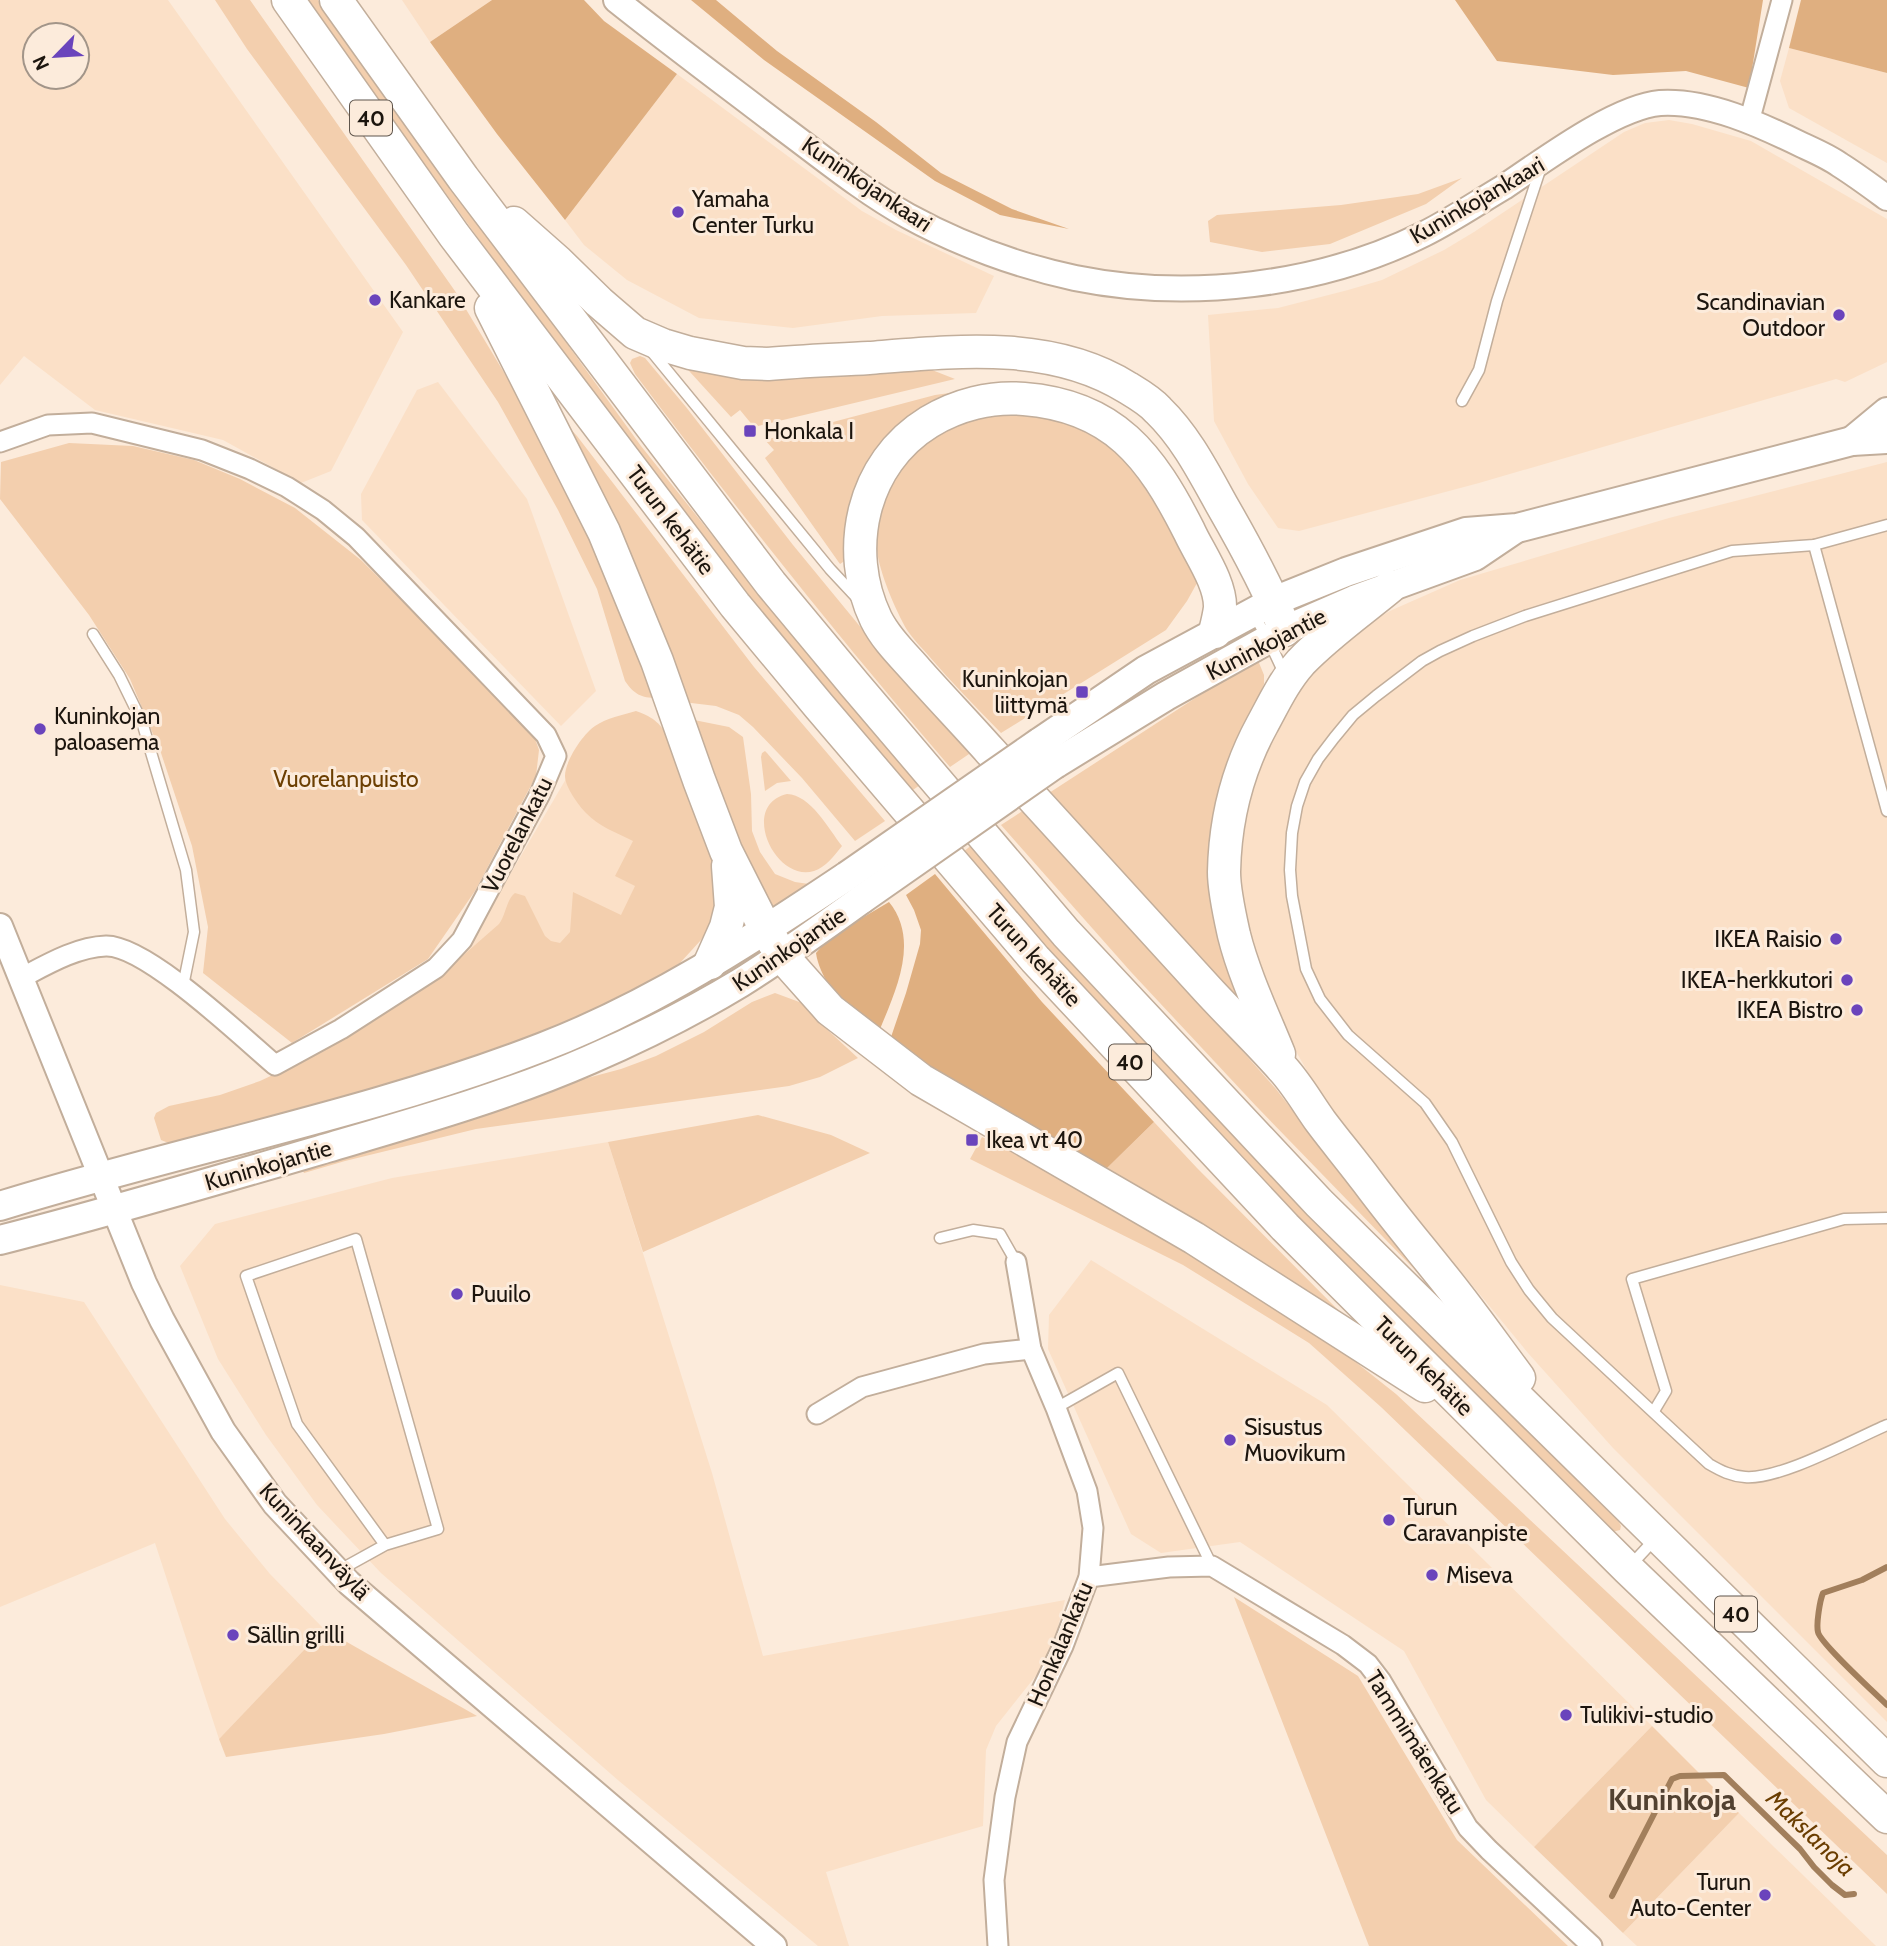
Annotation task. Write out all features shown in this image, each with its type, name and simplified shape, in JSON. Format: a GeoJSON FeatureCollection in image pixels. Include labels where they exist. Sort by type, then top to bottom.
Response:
{"type":"FeatureCollection","features":[{"type":"Feature","properties":{"kind":"highway","name":"Turun kehätie"},"geometry":{"type":"LineString","coordinates":[[288,0],[454,235],[735,605],[1035,959],[1276,1217],[1628,1569],[1887,1817]]}},
{"type":"Feature","properties":{"kind":"highway","name":"Turun kehätie"},"geometry":{"type":"LineString","coordinates":[[336,0],[463,178],[771,584],[1066,933],[1319,1203],[1887,1761]]}},
{"type":"Feature","properties":{"kind":"highway"},"geometry":{"type":"LineString","coordinates":[[463,178],[635,333],[691,353],[743,363],[768,364],[946,352],[1023,354],[1072,362],[1093,369],[1138,394],[1157,408],[1173,427],[1209,481],[1256,566],[1270,621]]}},
{"type":"Feature","properties":{"kind":"highway"},"geometry":{"type":"LineString","coordinates":[[454,235],[604,531],[657,661],[726,851],[774,943],[830,1010],[908,1071],[1205,1245],[1476,1418]]}},
{"type":"Feature","properties":{"kind":"highway"},"geometry":{"type":"LineString","coordinates":[[1215,632],[1220,608],[1216,585],[1166,488],[1144,458],[1114,429],[1085,412],[1066,405],[1017,398],[985,401],[943,414],[908,438],[885,464],[867,499],[860,534],[861,572],[877,620],[895,646],[1212,995],[1286,1072],[1322,1123],[1586,1465]]}},
{"type":"Feature","properties":{"kind":"highway"},"geometry":{"type":"LineString","coordinates":[[1286,1072],[1254,993],[1235,936],[1224,874],[1236,785],[1254,740],[1286,680],[1327,638],[1390,587]]}},
{"type":"Feature","properties":{"kind":"highway"},"geometry":{"type":"LineString","coordinates":[[710,963],[726,927],[731,906],[726,851]]}},
{"type":"Feature","properties":{"kind":"main road","name":"Kuninkojantie"},"geometry":{"type":"LineString","coordinates":[[1852,440],[1887,412]]}},
{"type":"Feature","properties":{"kind":"main road","name":"Kuninkojantie"},"geometry":{"type":"LineString","coordinates":[[1048,753],[1166,696],[1270,621],[1346,572],[1466,532],[1517,528],[1852,440],[1887,439]]}},
{"type":"Feature","properties":{"kind":"main road","name":"Kuninkojantie"},"geometry":{"type":"LineString","coordinates":[[0,1240],[430,1118],[587,1061],[737,985],[774,943],[1048,753],[1146,670],[1215,632],[1270,621],[1390,587],[1475,556],[1517,528]]}},
{"type":"Feature","properties":{"kind":"main road","name":"Kuninkojantie"},"geometry":{"type":"LineString","coordinates":[[0,1206],[283,1129],[421,1089],[492,1065],[582,1030],[661,992],[710,963],[774,943]]}},
{"type":"Feature","properties":{"kind":"street","name":"Kuninkojankaari"},"geometry":{"type":"LineString","coordinates":[[616,0],[695,63],[907,216],[1013,262],[1107,283],[1172,288],[1280,280],[1319,272],[1387,250],[1460,215],[1615,118],[1657,103],[1675,103],[1720,112],[1772,131],[1837,163],[1887,198]]}},
{"type":"Feature","properties":{"kind":"street"},"geometry":{"type":"LineString","coordinates":[[1749,122],[1782,0]]}},
{"type":"Feature","properties":{"kind":"street","name":"Vuorelankatu"},"geometry":{"type":"LineString","coordinates":[[0,442],[48,425],[92,423],[202,450],[288,487],[323,510],[356,537],[546,735],[556,757],[525,823],[462,940],[436,968],[341,1029],[275,1065],[183,986],[142,957],[124,949],[107,946],[84,949],[21,978]]}},
{"type":"Feature","properties":{"kind":"street","name":"Kuninkaanväylä"},"geometry":{"type":"LineString","coordinates":[[0,926],[144,1283],[223,1431],[275,1504],[359,1591],[774,1946]]}},
{"type":"Feature","properties":{"kind":"street","name":"Honkalankatu"},"geometry":{"type":"LineString","coordinates":[[998,1946],[994,1880],[1005,1797],[1017,1742],[1063,1646],[1089,1577],[1093,1528],[1087,1491],[1031,1349],[1016,1262]]}},
{"type":"Feature","properties":{"kind":"street"},"geometry":{"type":"LineString","coordinates":[[817,1414],[862,1387],[984,1353],[1031,1349]]}},
{"type":"Feature","properties":{"kind":"street"},"geometry":{"type":"LineString","coordinates":[[1089,1577],[1169,1567],[1212,1566]]}},
{"type":"Feature","properties":{"kind":"street","name":"Tammimäenkatu"},"geometry":{"type":"LineString","coordinates":[[1212,1566],[1343,1645],[1368,1664],[1381,1681],[1468,1828],[1592,1946]]}},
{"type":"Feature","properties":{"kind":"lane"},"geometry":{"type":"LineString","coordinates":[[1462,401],[1479,370],[1497,301],[1543,162]]}},
{"type":"Feature","properties":{"kind":"lane"},"geometry":{"type":"LineString","coordinates":[[635,333],[830,569],[877,620]]}},
{"type":"Feature","properties":{"kind":"lane"},"geometry":{"type":"LineString","coordinates":[[1887,524],[1814,545],[1732,551],[1525,616],[1473,636],[1422,661],[1353,715],[1318,760],[1305,782],[1294,819],[1290,870],[1306,970],[1320,999],[1348,1035],[1424,1103],[1452,1142],[1511,1262],[1552,1318],[1709,1465],[1726,1474],[1746,1477],[1776,1472],[1887,1425]]}},
{"type":"Feature","properties":{"kind":"lane"},"geometry":{"type":"LineString","coordinates":[[1814,545],[1887,811]]}},
{"type":"Feature","properties":{"kind":"lane"},"geometry":{"type":"LineString","coordinates":[[1270,621],[1286,680]]}},
{"type":"Feature","properties":{"kind":"lane"},"geometry":{"type":"LineString","coordinates":[[93,634],[119,675],[142,722],[186,870],[194,932],[183,986]]}},
{"type":"Feature","properties":{"kind":"lane"},"geometry":{"type":"LineString","coordinates":[[1654,1412],[1666,1391],[1632,1279],[1844,1219],[1887,1218]]}},
{"type":"Feature","properties":{"kind":"lane"},"geometry":{"type":"LineString","coordinates":[[940,1238],[973,1230],[1000,1234],[1016,1262]]}},
{"type":"Feature","properties":{"kind":"lane"},"geometry":{"type":"LineString","coordinates":[[338,1571],[384,1545],[438,1529],[356,1239],[246,1276],[297,1424],[384,1545]]}},
{"type":"Feature","properties":{"kind":"lane"},"geometry":{"type":"LineString","coordinates":[[1056,1408],[1118,1373],[1212,1566]]}},
{"type":"Feature","properties":{"kind":"lane"},"geometry":{"type":"LineString","coordinates":[[1628,1569],[1657,1537]]}},
{"type":"Feature","properties":{"kind":"shaded area"},"geometry":{"type":"Polygon","coordinates":[[[0,0],[168,0],[403,332],[331,471],[301,483],[223,440],[95,410],[24,356],[0,385],[0,0]]]}},
{"type":"Feature","properties":{"kind":"shaded area"},"geometry":{"type":"Polygon","coordinates":[[[402,0],[492,0],[430,42],[402,0]]]}},
{"type":"Feature","properties":{"kind":"shaded area"},"geometry":{"type":"Polygon","coordinates":[[[492,0],[584,0],[604,21],[677,74],[565,220],[497,134],[430,42],[492,0]]]}},
{"type":"Feature","properties":{"kind":"shaded area"},"geometry":{"type":"Polygon","coordinates":[[[691,0],[716,0],[777,51],[876,122],[941,173],[1012,209],[1069,229],[1000,215],[935,181],[764,60],[691,0]]]}},
{"type":"Feature","properties":{"kind":"shaded area"},"geometry":{"type":"Polygon","coordinates":[[[1455,0],[1763,0],[1749,88],[1686,71],[1613,75],[1497,61],[1455,0]]]}},
{"type":"Feature","properties":{"kind":"shaded area"},"geometry":{"type":"Polygon","coordinates":[[[1801,0],[1887,0],[1887,73],[1789,48],[1801,0]]]}},
{"type":"Feature","properties":{"kind":"shaded area"},"geometry":{"type":"Polygon","coordinates":[[[1789,48],[1887,73],[1887,163],[1789,108],[1780,81],[1789,48]]]}},
{"type":"Feature","properties":{"kind":"shaded area"},"geometry":{"type":"Polygon","coordinates":[[[677,74],[862,211],[994,276],[976,313],[882,316],[793,328],[699,318],[627,280],[584,245],[565,220],[677,74]]]}},
{"type":"Feature","properties":{"kind":"shaded area"},"geometry":{"type":"Polygon","coordinates":[[[1669,120],[1751,141],[1887,219],[1887,362],[1845,382],[1836,379],[1479,483],[1299,531],[1278,528],[1248,484],[1214,421],[1208,315],[1278,308],[1382,280],[1474,232],[1624,132],[1645,123],[1669,120]]]}},
{"type":"Feature","properties":{"kind":"shaded area"},"geometry":{"type":"Polygon","coordinates":[[[438,382],[527,499],[596,691],[561,726],[362,520],[361,494],[417,390],[438,382]]]}},
{"type":"Feature","properties":{"kind":"shaded area"},"geometry":{"type":"Polygon","coordinates":[[[1887,462],[1887,1722],[1613,1448],[1528,1353],[1333,1116],[1260,982],[1236,884],[1238,818],[1293,688],[1364,625],[1460,580],[1669,518],[1887,462]]]}},
{"type":"Feature","properties":{"kind":"shaded area"},"geometry":{"type":"Polygon","coordinates":[[[580,755],[663,875],[602,956],[453,972],[580,755]]]}},
{"type":"Feature","properties":{"kind":"shaded area"},"geometry":{"type":"Polygon","coordinates":[[[935,874],[1042,1002],[1154,1122],[1106,1169],[944,1079],[891,1037],[920,944],[921,930],[906,895],[935,874]]]}},
{"type":"Feature","properties":{"kind":"shaded area"},"geometry":{"type":"Polygon","coordinates":[[[889,902],[903,932],[904,949],[898,982],[880,1029],[855,1015],[842,1002],[825,978],[816,953],[830,937],[889,902]]]}},
{"type":"Feature","properties":{"kind":"shaded area"},"geometry":{"type":"Polygon","coordinates":[[[608,1142],[712,1473],[763,1656],[1065,1600],[1050,1658],[996,1726],[986,1750],[983,1826],[826,1872],[849,1946],[818,1946],[619,1781],[381,1573],[317,1505],[266,1435],[218,1359],[180,1266],[215,1224],[392,1178],[608,1142]]]}},
{"type":"Feature","properties":{"kind":"shaded area"},"geometry":{"type":"Polygon","coordinates":[[[1091,1260],[1327,1405],[1652,1726],[1534,1847],[1486,1800],[1404,1651],[1240,1542],[1161,1553],[1131,1534],[1048,1349],[1049,1315],[1091,1260]]]}},
{"type":"Feature","properties":{"kind":"shaded area"},"geometry":{"type":"Polygon","coordinates":[[[0,1285],[84,1302],[225,1519],[270,1574],[324,1629],[219,1739],[155,1543],[0,1607],[0,1285]]]}},
{"type":"Feature","properties":{"kind":"shaded area"},"geometry":{"type":"Polygon","coordinates":[[[1739,1813],[1876,1946],[1637,1946],[1623,1933],[1739,1813]]]}},
{"type":"Feature","properties":{"kind":"green space"},"geometry":{"type":"Polygon","coordinates":[[[215,0],[250,0],[455,291],[529,414],[591,537],[657,698],[638,694],[625,681],[597,589],[558,510],[498,402],[406,265],[247,49],[215,0]]]}},
{"type":"Feature","properties":{"kind":"green space"},"geometry":{"type":"Polygon","coordinates":[[[306,0],[318,0],[641,446],[759,594],[920,785],[910,792],[750,600],[556,346],[306,0]]]}},
{"type":"Feature","properties":{"kind":"green space"},"geometry":{"type":"Polygon","coordinates":[[[1462,178],[1426,204],[1330,244],[1262,252],[1210,242],[1208,221],[1217,215],[1341,205],[1418,194],[1462,178]]]}},
{"type":"Feature","properties":{"kind":"green space"},"geometry":{"type":"Polygon","coordinates":[[[640,356],[645,358],[686,407],[793,545],[904,680],[972,752],[950,767],[909,719],[789,573],[635,374],[630,363],[632,359],[640,356]]]}},
{"type":"Feature","properties":{"kind":"green space"},"geometry":{"type":"Polygon","coordinates":[[[680,361],[788,376],[932,370],[955,379],[754,427],[740,410],[731,417],[680,361]]]}},
{"type":"Feature","properties":{"kind":"green space"},"geometry":{"type":"Polygon","coordinates":[[[957,392],[930,405],[849,558],[840,564],[765,458],[774,450],[765,440],[935,395],[957,392]]]}},
{"type":"Feature","properties":{"kind":"green space"},"geometry":{"type":"Polygon","coordinates":[[[987,412],[1048,415],[1100,435],[1140,481],[1182,547],[1196,575],[1197,583],[1166,630],[1001,733],[907,630],[889,591],[877,550],[880,512],[896,476],[921,446],[936,434],[965,418],[987,412]]]}},
{"type":"Feature","properties":{"kind":"green space"},"geometry":{"type":"Polygon","coordinates":[[[567,425],[754,667],[885,821],[855,841],[802,778],[739,715],[716,706],[683,702],[567,425]]]}},
{"type":"Feature","properties":{"kind":"green space","name":"Vuorelanpuisto"},"geometry":{"type":"Polygon","coordinates":[[[69,443],[133,446],[194,460],[240,479],[295,508],[361,560],[532,730],[539,750],[536,776],[475,891],[428,959],[292,1043],[203,973],[208,927],[192,846],[161,753],[130,679],[89,615],[0,499],[1,462],[69,443]]]}},
{"type":"Feature","properties":{"kind":"green space"},"geometry":{"type":"Polygon","coordinates":[[[1257,658],[1264,675],[1264,684],[1223,775],[1215,814],[1241,1002],[1049,793],[1257,658]]]}},
{"type":"Feature","properties":{"kind":"green space"},"geometry":{"type":"Polygon","coordinates":[[[636,711],[656,722],[671,741],[717,875],[717,905],[710,925],[701,940],[680,963],[596,1012],[502,1051],[384,1087],[171,1144],[161,1140],[154,1118],[156,1113],[169,1106],[220,1095],[294,1065],[435,980],[499,924],[515,893],[525,896],[545,936],[560,943],[570,932],[573,892],[621,915],[635,886],[615,876],[633,841],[591,818],[573,796],[565,776],[571,756],[590,730],[604,721],[636,711]]]}},
{"type":"Feature","properties":{"kind":"green space"},"geometry":{"type":"Polygon","coordinates":[[[689,719],[729,727],[743,737],[751,794],[752,831],[760,852],[775,874],[795,882],[816,885],[776,908],[765,898],[689,719]]]}},
{"type":"Feature","properties":{"kind":"green space"},"geometry":{"type":"Polygon","coordinates":[[[765,751],[791,781],[777,783],[765,791],[761,757],[765,751]]]}},
{"type":"Feature","properties":{"kind":"green space"},"geometry":{"type":"Polygon","coordinates":[[[787,794],[804,800],[811,806],[842,846],[826,864],[814,871],[800,872],[787,866],[776,855],[768,841],[764,826],[765,812],[773,801],[787,794]]]}},
{"type":"Feature","properties":{"kind":"green space"},"geometry":{"type":"Polygon","coordinates":[[[1027,808],[1276,1089],[1418,1273],[1131,972],[1001,825],[1027,808]]]}},
{"type":"Feature","properties":{"kind":"green space"},"geometry":{"type":"Polygon","coordinates":[[[973,844],[1340,1244],[1619,1522],[1620,1530],[1609,1530],[1198,1113],[1039,941],[963,852],[973,844]]]}},
{"type":"Feature","properties":{"kind":"green space"},"geometry":{"type":"Polygon","coordinates":[[[775,993],[802,1003],[858,1058],[820,1077],[789,1086],[476,1129],[304,1173],[303,1171],[345,1153],[656,1056],[704,1032],[752,1002],[775,993]]]}},
{"type":"Feature","properties":{"kind":"green space"},"geometry":{"type":"Polygon","coordinates":[[[758,1115],[831,1135],[870,1153],[643,1252],[608,1142],[758,1115]]]}},
{"type":"Feature","properties":{"kind":"green space"},"geometry":{"type":"Polygon","coordinates":[[[1154,1122],[1197,1168],[1342,1314],[1106,1169],[1154,1122]]]}},
{"type":"Feature","properties":{"kind":"green space"},"geometry":{"type":"Polygon","coordinates":[[[982,1137],[1071,1178],[1319,1333],[1396,1394],[1887,1855],[1887,1894],[1381,1407],[1309,1343],[1183,1265],[970,1159],[982,1137]]]}},
{"type":"Feature","properties":{"kind":"green space"},"geometry":{"type":"Polygon","coordinates":[[[1234,1597],[1358,1676],[1457,1840],[1568,1946],[1369,1946],[1234,1597]]]}},
{"type":"Feature","properties":{"kind":"green space"},"geometry":{"type":"Polygon","coordinates":[[[324,1629],[477,1716],[384,1734],[226,1757],[219,1739],[324,1629]]]}},
{"type":"Feature","properties":{"kind":"green space"},"geometry":{"type":"Polygon","coordinates":[[[1652,1726],[1739,1813],[1623,1933],[1534,1847],[1652,1726]]]}},
{"type":"Feature","properties":{"kind":"waterway","name":"Makslanoja"},"geometry":{"type":"LineString","coordinates":[[1887,1567],[1862,1580],[1823,1593],[1818,1624],[1821,1638],[1887,1705]]}},
{"type":"Feature","properties":{"kind":"waterway","name":"Makslanoja"},"geometry":{"type":"LineString","coordinates":[[1612,1896],[1672,1779],[1680,1776],[1724,1775],[1800,1849],[1832,1885],[1845,1895],[1854,1894]]}},
{"type":"Feature","properties":{"kind":"place","name":"Yamaha Center Turku"},"geometry":{"type":"Point","coordinates":[678,212]}},
{"type":"Feature","properties":{"kind":"place","name":"Kankare"},"geometry":{"type":"Point","coordinates":[375,300]}},
{"type":"Feature","properties":{"kind":"place","name":"Scandinavian Outdoor"},"geometry":{"type":"Point","coordinates":[1839,315]}},
{"type":"Feature","properties":{"kind":"place","name":"Honkala I"},"geometry":{"type":"Point","coordinates":[750,431]}},
{"type":"Feature","properties":{"kind":"place","name":"Kuninkojan liittymä"},"geometry":{"type":"Point","coordinates":[1082,692]}},
{"type":"Feature","properties":{"kind":"place","name":"Kuninkojan paloasema"},"geometry":{"type":"Point","coordinates":[40,729]}},
{"type":"Feature","properties":{"kind":"place","name":"IKEA Raisio"},"geometry":{"type":"Point","coordinates":[1836,939]}},
{"type":"Feature","properties":{"kind":"place","name":"IKEA-herkkutori"},"geometry":{"type":"Point","coordinates":[1847,980]}},
{"type":"Feature","properties":{"kind":"place","name":"IKEA Bistro"},"geometry":{"type":"Point","coordinates":[1857,1010]}},
{"type":"Feature","properties":{"kind":"place","name":"Ikea vt 40"},"geometry":{"type":"Point","coordinates":[972,1140]}},
{"type":"Feature","properties":{"kind":"place","name":"Puuilo"},"geometry":{"type":"Point","coordinates":[457,1294]}},
{"type":"Feature","properties":{"kind":"place","name":"Sisustus Muovikum"},"geometry":{"type":"Point","coordinates":[1230,1440]}},
{"type":"Feature","properties":{"kind":"place","name":"Turun Caravanpiste"},"geometry":{"type":"Point","coordinates":[1389,1520]}},
{"type":"Feature","properties":{"kind":"place","name":"Miseva"},"geometry":{"type":"Point","coordinates":[1432,1575]}},
{"type":"Feature","properties":{"kind":"place","name":"Sällin grilli"},"geometry":{"type":"Point","coordinates":[233,1635]}},
{"type":"Feature","properties":{"kind":"place","name":"Tulikivi-studio"},"geometry":{"type":"Point","coordinates":[1566,1715]}},
{"type":"Feature","properties":{"kind":"place","name":"Turun Auto-Center"},"geometry":{"type":"Point","coordinates":[1765,1895]}},
{"type":"Feature","properties":{"kind":"district","name":"Kuninkoja"},"geometry":{"type":"Point","coordinates":[1672,1799]}}]}
